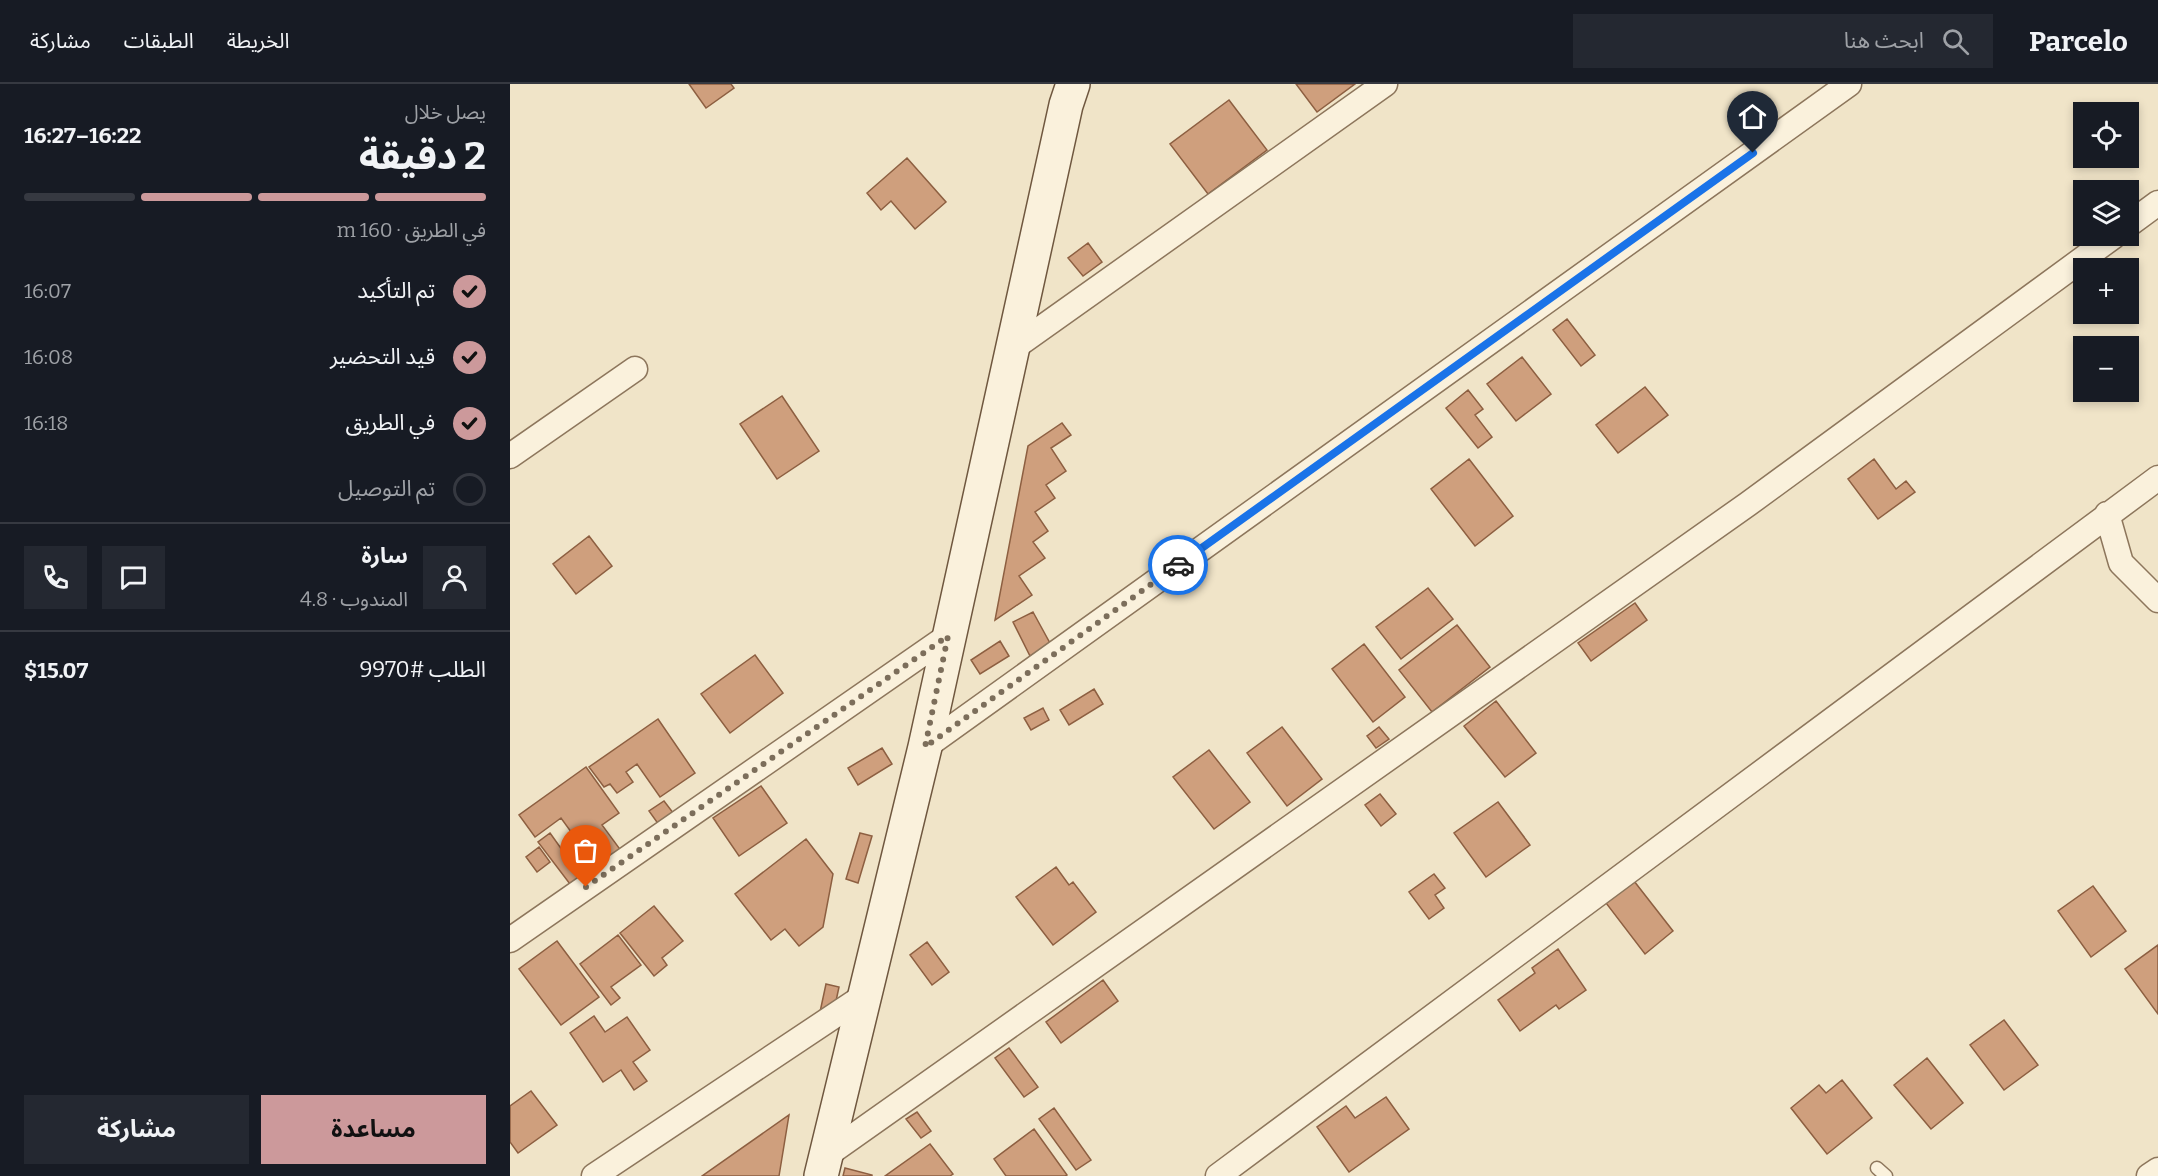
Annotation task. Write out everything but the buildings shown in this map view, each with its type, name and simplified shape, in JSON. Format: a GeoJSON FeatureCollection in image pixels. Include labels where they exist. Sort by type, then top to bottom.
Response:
{"type":"FeatureCollection","features":[{"type":"Feature","properties":{"kind":"street"},"geometry":{"type":"LineString","coordinates":[[822,1167],[925,747],[1066,105],[1073,84]]}},
{"type":"Feature","properties":{"kind":"street"},"geometry":{"type":"LineString","coordinates":[[1012,349],[1385,84]]}},
{"type":"Feature","properties":{"kind":"street"},"geometry":{"type":"LineString","coordinates":[[925,747],[1849,84]]}},
{"type":"Feature","properties":{"kind":"street"},"geometry":{"type":"LineString","coordinates":[[2139,217],[2158,203]]}},
{"type":"Feature","properties":{"kind":"street"},"geometry":{"type":"LineString","coordinates":[[822,1167],[1739,511],[2100,246]]}},
{"type":"Feature","properties":{"kind":"street"},"geometry":{"type":"LineString","coordinates":[[510,456],[635,369]]}},
{"type":"Feature","properties":{"kind":"street"},"geometry":{"type":"LineString","coordinates":[[1218,1176],[2158,478]]}},
{"type":"Feature","properties":{"kind":"street"},"geometry":{"type":"LineString","coordinates":[[2107,514],[2121,563],[2158,600]]}},
{"type":"Feature","properties":{"kind":"street"},"geometry":{"type":"LineString","coordinates":[[510,940],[948,636]]}},
{"type":"Feature","properties":{"kind":"street"},"geometry":{"type":"LineString","coordinates":[[594,1176],[864,996]]}},
{"type":"Feature","properties":{"kind":"street"},"geometry":{"type":"LineString","coordinates":[[2149,1176],[2158,1170]]}},
{"type":"Feature","properties":{"kind":"way so far"},"geometry":{"type":"LineString","coordinates":[[586,887],[948,636],[925,747],[1178,565]]}},
{"type":"Feature","properties":{"kind":"route"},"geometry":{"type":"LineString","coordinates":[[1178,565],[1753,153]]}}]}
